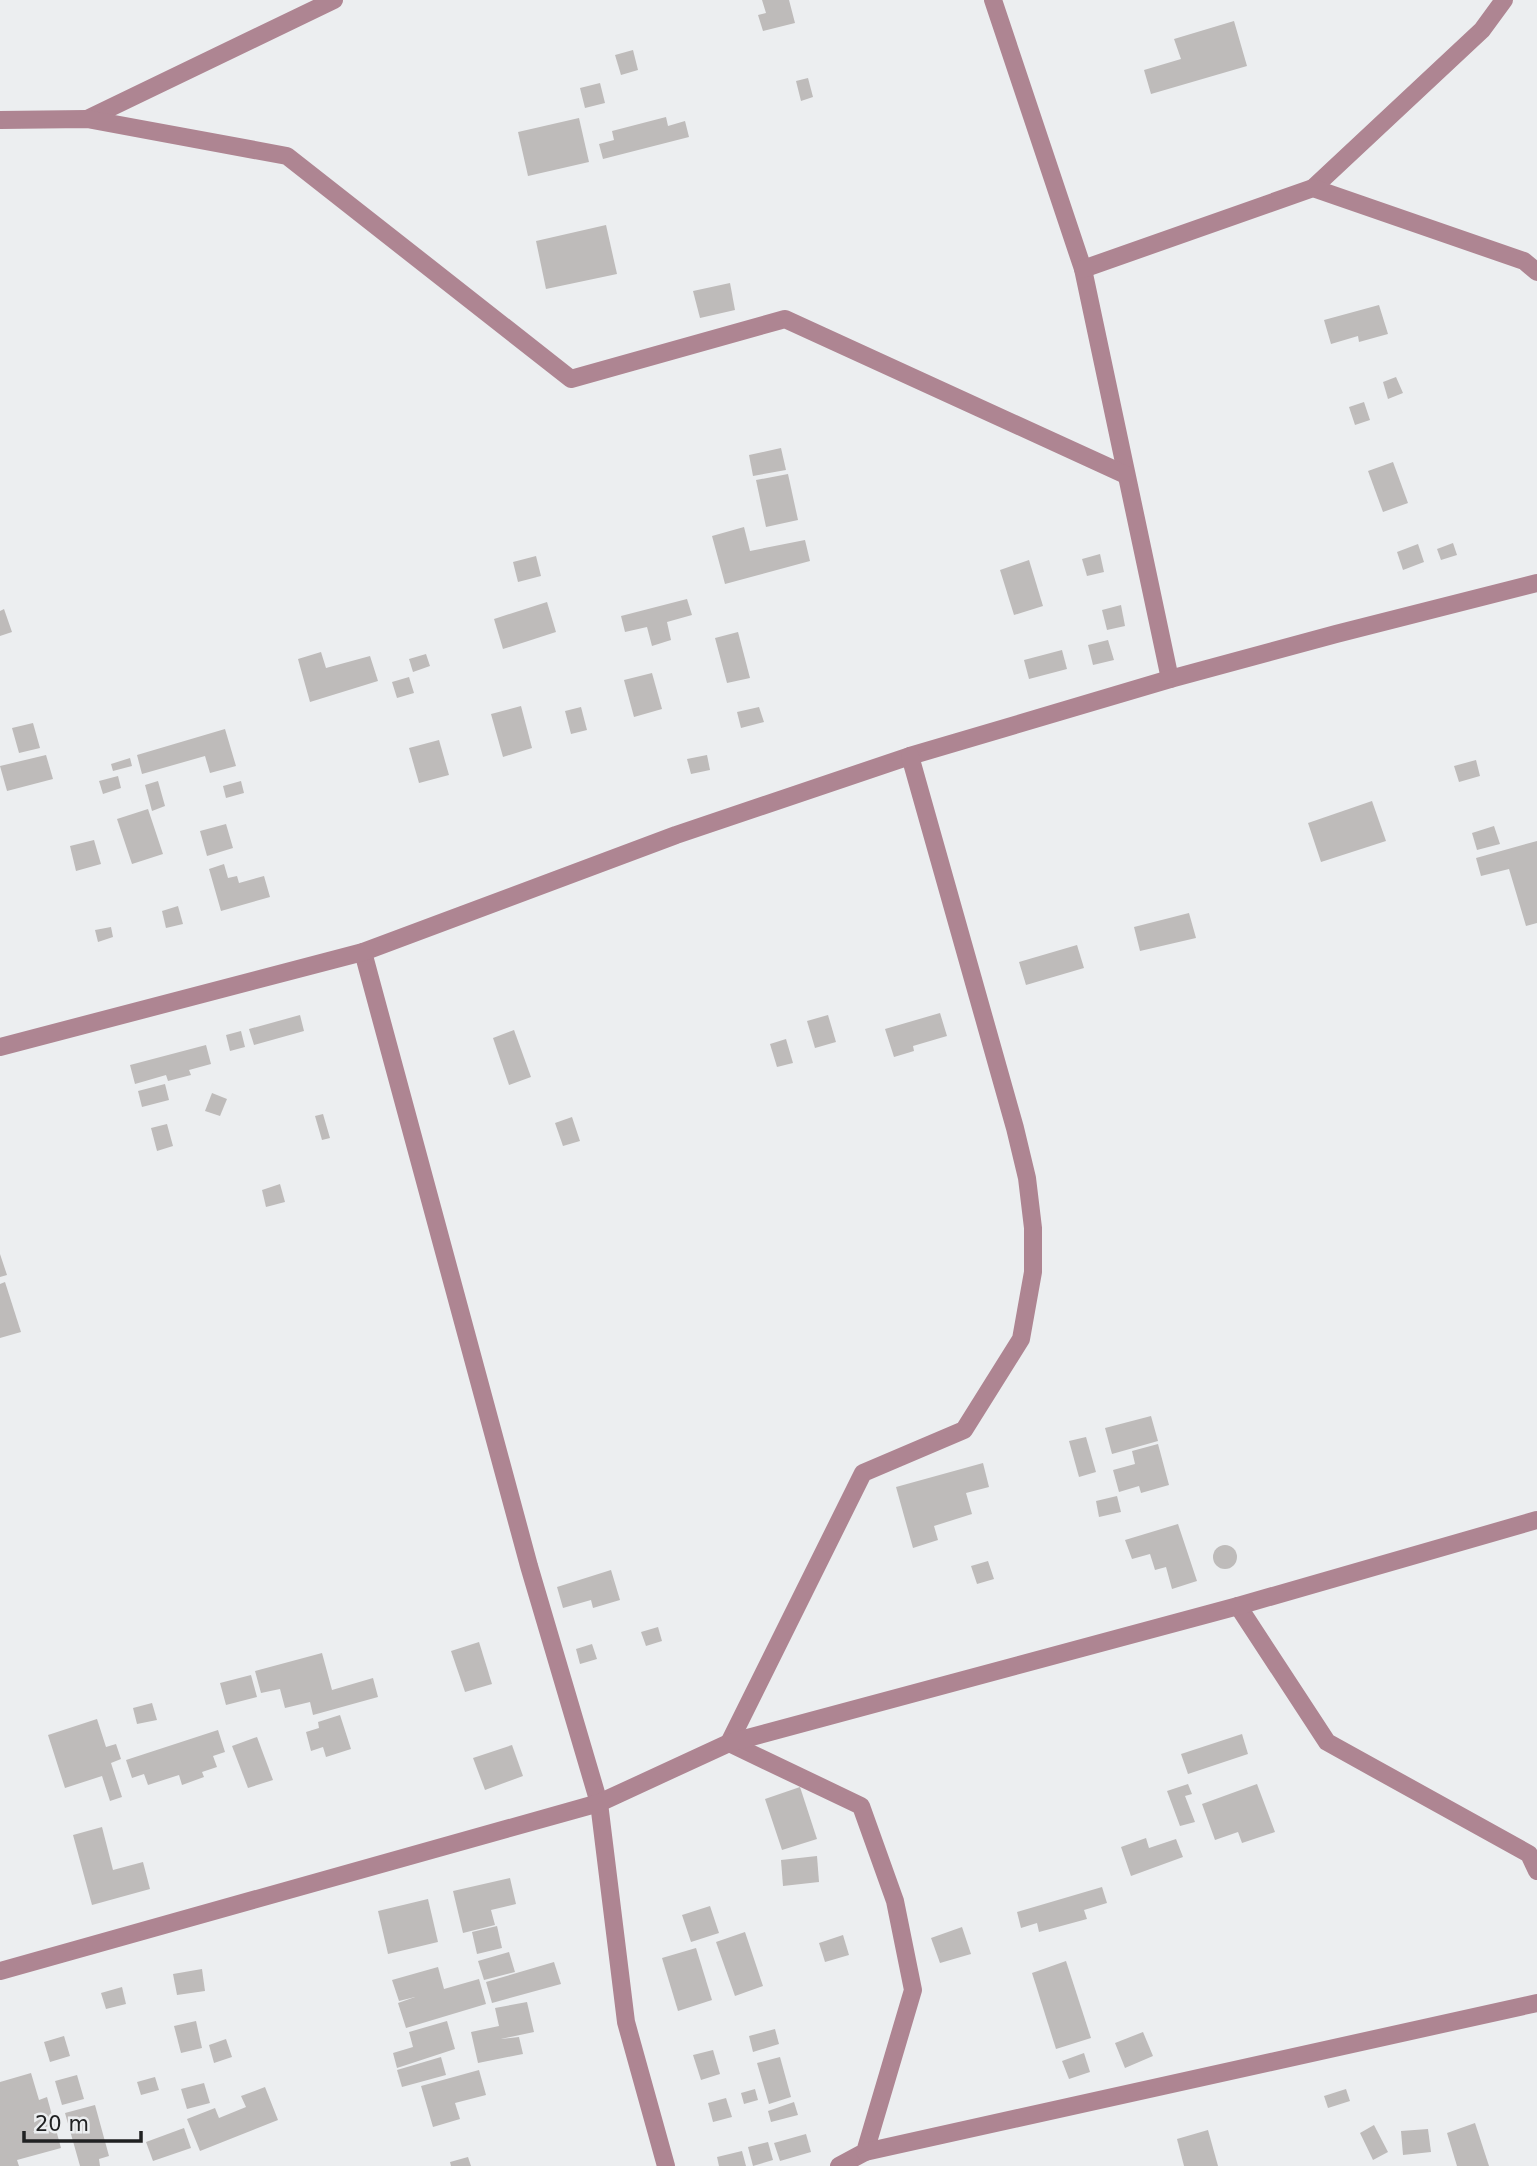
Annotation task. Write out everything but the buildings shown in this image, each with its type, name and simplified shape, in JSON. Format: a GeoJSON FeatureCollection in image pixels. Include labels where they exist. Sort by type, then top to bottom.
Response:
{"type":"FeatureCollection","features":[{"type":"Feature","properties":{"kind":"street"},"geometry":{"type":"LineString","coordinates":[[88,119],[334,0]]}},
{"type":"Feature","properties":{"kind":"street"},"geometry":{"type":"LineString","coordinates":[[993,0],[1083,269],[1170,679]]}},
{"type":"Feature","properties":{"kind":"street"},"geometry":{"type":"LineString","coordinates":[[1083,269],[1313,188],[1482,30],[1504,0]]}},
{"type":"Feature","properties":{"kind":"street"},"geometry":{"type":"LineString","coordinates":[[0,120],[88,119],[287,156],[571,379],[785,320],[1126,475]]}},
{"type":"Feature","properties":{"kind":"street"},"geometry":{"type":"LineString","coordinates":[[1313,188],[1524,261],[1537,272]]}},
{"type":"Feature","properties":{"kind":"street"},"geometry":{"type":"LineString","coordinates":[[0,1047],[363,952],[676,835],[910,756],[1170,679],[1537,583]]}},
{"type":"Feature","properties":{"kind":"street"},"geometry":{"type":"LineString","coordinates":[[729,1743],[863,1473],[964,1430],[1021,1339],[1032,1272],[1033,1228],[1027,1178],[910,756]]}},
{"type":"Feature","properties":{"kind":"street"},"geometry":{"type":"LineString","coordinates":[[363,952],[525,1553],[598,1803],[626,2022],[666,2166]]}},
{"type":"Feature","properties":{"kind":"street"},"geometry":{"type":"LineString","coordinates":[[0,1971],[598,1803],[729,1743],[1238,1605],[1537,1520]]}},
{"type":"Feature","properties":{"kind":"street"},"geometry":{"type":"LineString","coordinates":[[1238,1605],[1327,1742],[1529,1854],[1537,1871]]}},
{"type":"Feature","properties":{"kind":"street"},"geometry":{"type":"LineString","coordinates":[[729,1743],[861,1806],[895,1901],[913,1990],[865,2152]]}},
{"type":"Feature","properties":{"kind":"street"},"geometry":{"type":"LineString","coordinates":[[839,2166],[865,2152],[1537,2003]]}}]}
